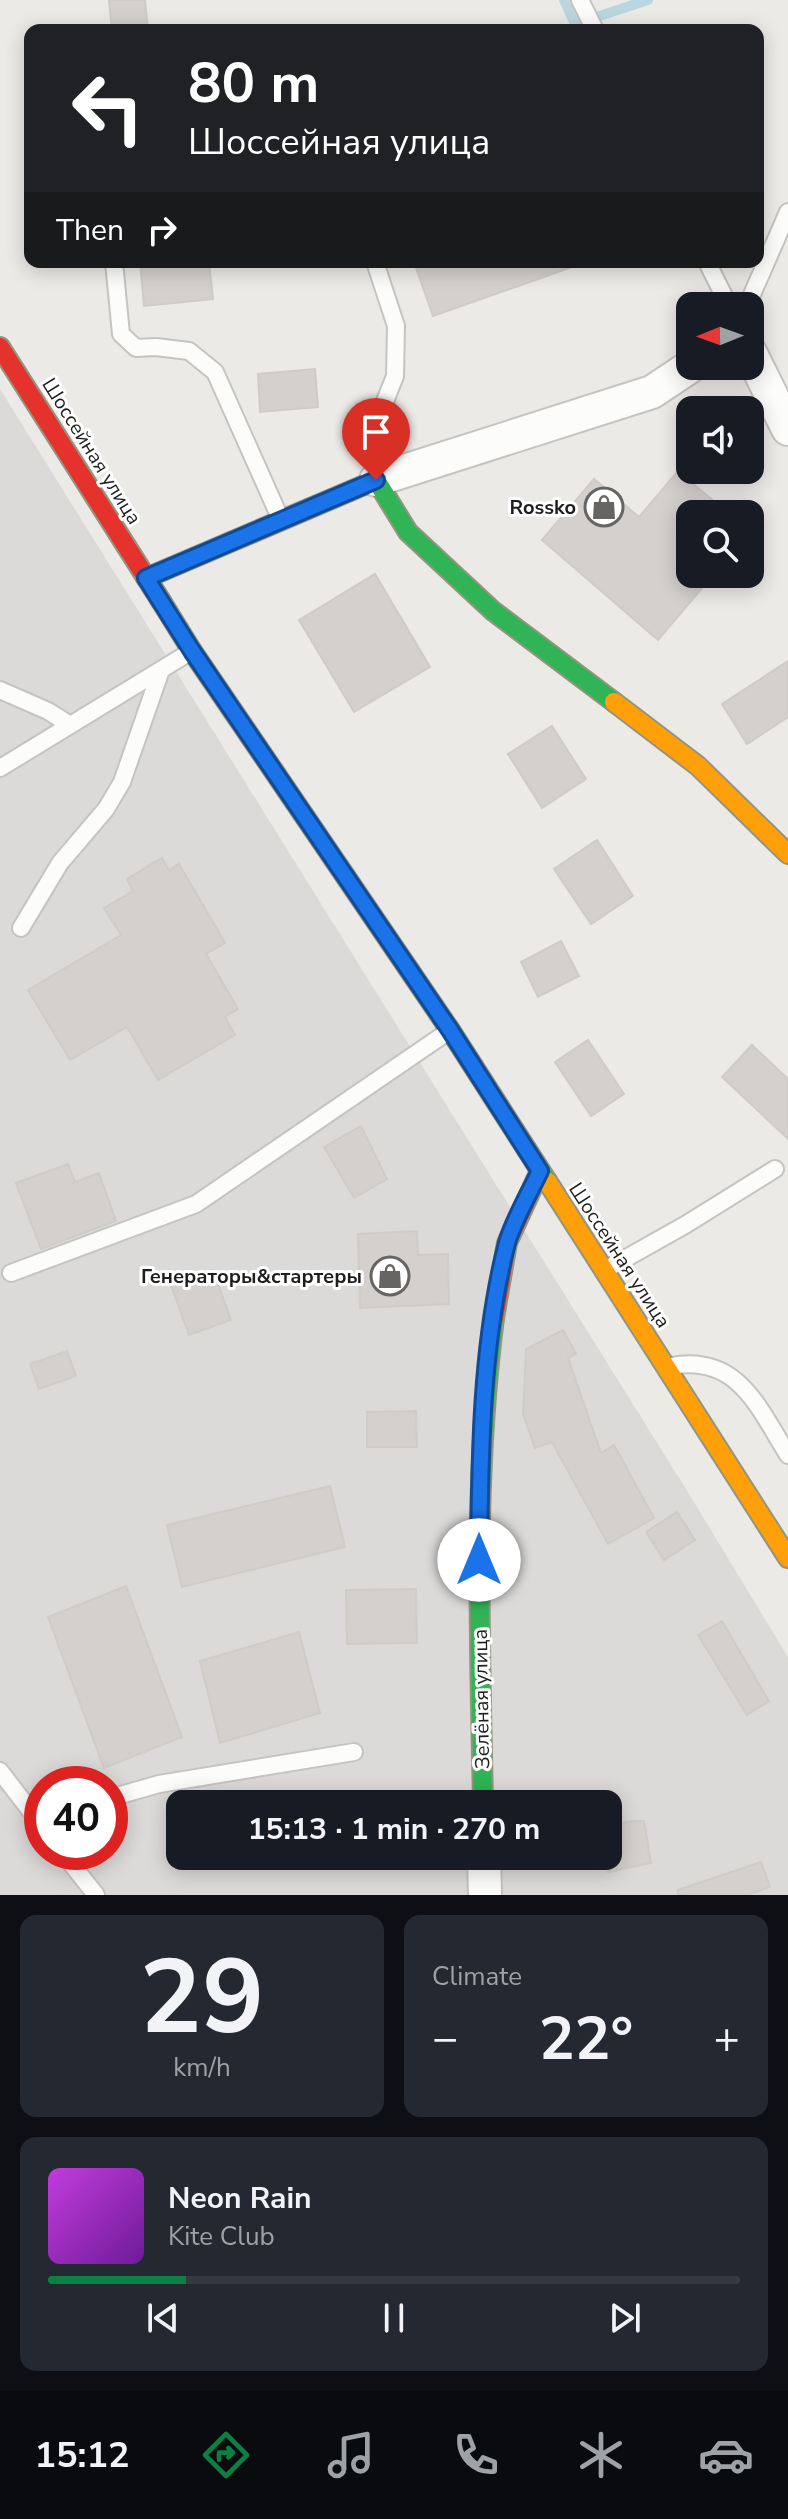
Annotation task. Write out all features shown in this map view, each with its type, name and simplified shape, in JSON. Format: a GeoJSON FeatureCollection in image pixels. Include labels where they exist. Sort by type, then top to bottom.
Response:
{"type":"FeatureCollection","features":[{"type":"Feature","properties":{"kind":"main road","name":"Шоссейная улица"},"geometry":{"type":"LineString","coordinates":[[0,347],[192,651],[450,1030],[788,1558]]}},
{"type":"Feature","properties":{"kind":"main road"},"geometry":{"type":"LineString","coordinates":[[146,578],[376,480],[408,532],[493,611],[698,766],[788,854]]}},
{"type":"Feature","properties":{"kind":"main road","name":"Зелёная улица"},"geometry":{"type":"LineString","coordinates":[[483,1790],[479,1560],[485,1383],[508,1240],[540,1171]]}},
{"type":"Feature","properties":{"kind":"street"},"geometry":{"type":"LineString","coordinates":[[376,480],[652,392],[676,376]]}},
{"type":"Feature","properties":{"kind":"street"},"geometry":{"type":"LineString","coordinates":[[764,380],[788,429]]}},
{"type":"Feature","properties":{"kind":"street"},"geometry":{"type":"LineString","coordinates":[[484,1870],[485,1895]]}},
{"type":"Feature","properties":{"kind":"lane"},"geometry":{"type":"LineString","coordinates":[[580,0],[592,24]]}},
{"type":"Feature","properties":{"kind":"lane"},"geometry":{"type":"LineString","coordinates":[[764,267],[788,212]]}},
{"type":"Feature","properties":{"kind":"lane"},"geometry":{"type":"LineString","coordinates":[[115,268],[121,334],[136,348],[189,351],[215,372],[282,521]]}},
{"type":"Feature","properties":{"kind":"lane"},"geometry":{"type":"LineString","coordinates":[[376,480],[380,414],[395,376],[396,326],[377,268]]}},
{"type":"Feature","properties":{"kind":"lane"},"geometry":{"type":"LineString","coordinates":[[710,268],[722,292]]}},
{"type":"Feature","properties":{"kind":"lane"},"geometry":{"type":"LineString","coordinates":[[753,292],[764,268]]}},
{"type":"Feature","properties":{"kind":"lane"},"geometry":{"type":"LineString","coordinates":[[0,768],[192,651]]}},
{"type":"Feature","properties":{"kind":"lane"},"geometry":{"type":"LineString","coordinates":[[21,928],[60,863],[106,809],[122,782],[161,670]]}},
{"type":"Feature","properties":{"kind":"lane"},"geometry":{"type":"LineString","coordinates":[[0,690],[48,711],[70,725]]}},
{"type":"Feature","properties":{"kind":"lane"},"geometry":{"type":"LineString","coordinates":[[11,1273],[196,1204],[450,1030]]}},
{"type":"Feature","properties":{"kind":"lane"},"geometry":{"type":"LineString","coordinates":[[604,1271],[775,1169]]}},
{"type":"Feature","properties":{"kind":"lane"},"geometry":{"type":"LineString","coordinates":[[666,1367],[688,1363],[719,1368],[746,1388],[788,1455]]}},
{"type":"Feature","properties":{"kind":"lane"},"geometry":{"type":"LineString","coordinates":[[128,1793],[159,1784],[354,1752]]}},
{"type":"Feature","properties":{"kind":"lane"},"geometry":{"type":"LineString","coordinates":[[0,1771],[24,1802]]}},
{"type":"Feature","properties":{"kind":"lane"},"geometry":{"type":"LineString","coordinates":[[76,1870],[96,1895]]}},
{"type":"Feature","properties":{"kind":"shaded area"},"geometry":{"type":"Polygon","coordinates":[[[0,389],[788,1657],[788,1895],[0,1895],[0,389]]]}},
{"type":"Feature","properties":{"kind":"building"},"geometry":{"type":"Polygon","coordinates":[[[109,0],[145,0],[147,24],[111,24],[109,0]]]}},
{"type":"Feature","properties":{"kind":"building"},"geometry":{"type":"Polygon","coordinates":[[[141,268],[210,268],[213,299],[144,306],[141,268]]]}},
{"type":"Feature","properties":{"kind":"building"},"geometry":{"type":"Polygon","coordinates":[[[416,268],[569,268],[433,316],[416,268]]]}},
{"type":"Feature","properties":{"kind":"building"},"geometry":{"type":"Polygon","coordinates":[[[315,369],[318,407],[260,412],[258,374],[315,369]]]}},
{"type":"Feature","properties":{"kind":"building"},"geometry":{"type":"Polygon","coordinates":[[[676,473],[676,484],[693,484],[712,500],[676,500],[676,588],[702,588],[658,640],[542,540],[594,479],[639,517],[676,473]]]}},
{"type":"Feature","properties":{"kind":"building"},"geometry":{"type":"Polygon","coordinates":[[[375,574],[430,667],[354,712],[299,620],[375,574]]]}},
{"type":"Feature","properties":{"kind":"building"},"geometry":{"type":"Polygon","coordinates":[[[788,661],[788,717],[747,744],[722,704],[788,661]]]}},
{"type":"Feature","properties":{"kind":"building"},"geometry":{"type":"Polygon","coordinates":[[[552,726],[586,779],[542,808],[508,754],[552,726]]]}},
{"type":"Feature","properties":{"kind":"building"},"geometry":{"type":"Polygon","coordinates":[[[597,840],[633,896],[591,924],[554,869],[597,840]]]}},
{"type":"Feature","properties":{"kind":"building"},"geometry":{"type":"Polygon","coordinates":[[[162,858],[169,870],[179,864],[225,943],[206,954],[238,1009],[225,1017],[235,1035],[158,1080],[127,1027],[70,1060],[28,990],[121,935],[104,908],[133,891],[127,879],[162,858]]]}},
{"type":"Feature","properties":{"kind":"building"},"geometry":{"type":"Polygon","coordinates":[[[561,941],[579,976],[538,997],[521,962],[561,941]]]}},
{"type":"Feature","properties":{"kind":"building"},"geometry":{"type":"Polygon","coordinates":[[[588,1040],[624,1094],[591,1116],[555,1062],[588,1040]]]}},
{"type":"Feature","properties":{"kind":"building"},"geometry":{"type":"Polygon","coordinates":[[[752,1045],[788,1079],[788,1139],[722,1077],[752,1045]]]}},
{"type":"Feature","properties":{"kind":"building"},"geometry":{"type":"Polygon","coordinates":[[[361,1126],[387,1179],[354,1198],[324,1147],[361,1126]]]}},
{"type":"Feature","properties":{"kind":"building"},"geometry":{"type":"Polygon","coordinates":[[[68,1164],[75,1182],[99,1173],[116,1221],[41,1249],[16,1183],[68,1164]]]}},
{"type":"Feature","properties":{"kind":"building"},"geometry":{"type":"Polygon","coordinates":[[[417,1231],[418,1255],[448,1254],[449,1304],[360,1308],[358,1234],[417,1231]]]}},
{"type":"Feature","properties":{"kind":"building"},"geometry":{"type":"Polygon","coordinates":[[[213,1270],[231,1320],[189,1335],[171,1285],[213,1270]]]}},
{"type":"Feature","properties":{"kind":"building"},"geometry":{"type":"Polygon","coordinates":[[[563,1330],[576,1354],[568,1358],[601,1453],[614,1445],[654,1518],[608,1544],[552,1442],[535,1448],[523,1414],[526,1349],[563,1330]]]}},
{"type":"Feature","properties":{"kind":"building"},"geometry":{"type":"Polygon","coordinates":[[[67,1351],[76,1376],[39,1389],[30,1364],[67,1351]]]}},
{"type":"Feature","properties":{"kind":"building"},"geometry":{"type":"Polygon","coordinates":[[[416,1411],[417,1447],[367,1447],[367,1412],[416,1411]]]}},
{"type":"Feature","properties":{"kind":"building"},"geometry":{"type":"Polygon","coordinates":[[[330,1486],[345,1547],[182,1587],[167,1525],[330,1486]]]}},
{"type":"Feature","properties":{"kind":"building"},"geometry":{"type":"Polygon","coordinates":[[[677,1512],[695,1540],[664,1560],[646,1532],[677,1512]]]}},
{"type":"Feature","properties":{"kind":"building"},"geometry":{"type":"Polygon","coordinates":[[[126,1586],[182,1737],[103,1766],[48,1617],[126,1586]]]}},
{"type":"Feature","properties":{"kind":"building"},"geometry":{"type":"Polygon","coordinates":[[[416,1589],[417,1643],[347,1644],[346,1590],[416,1589]]]}},
{"type":"Feature","properties":{"kind":"building"},"geometry":{"type":"Polygon","coordinates":[[[722,1621],[769,1701],[747,1715],[698,1635],[722,1621]]]}},
{"type":"Feature","properties":{"kind":"building"},"geometry":{"type":"Polygon","coordinates":[[[299,1632],[320,1713],[220,1743],[200,1661],[299,1632]]]}},
{"type":"Feature","properties":{"kind":"building"},"geometry":{"type":"Polygon","coordinates":[[[644,1821],[651,1863],[622,1869],[622,1823],[644,1821]]]}},
{"type":"Feature","properties":{"kind":"building"},"geometry":{"type":"Polygon","coordinates":[[[761,1862],[770,1887],[747,1895],[678,1895],[678,1890],[761,1862]]]}},
{"type":"Feature","properties":{"kind":"waterway"},"geometry":{"type":"LineString","coordinates":[[564,0],[575,24],[648,0]]}},
{"type":"Feature","properties":{"kind":"traffic: fast"},"geometry":{"type":"LineString","coordinates":[[146,578],[376,480],[408,532],[493,611],[614,702]]}},
{"type":"Feature","properties":{"kind":"traffic: fast"},"geometry":{"type":"LineString","coordinates":[[161,601],[450,1030],[547,1181]]}},
{"type":"Feature","properties":{"kind":"traffic: fast"},"geometry":{"type":"LineString","coordinates":[[483,1790],[480,1500],[494,1318]]}},
{"type":"Feature","properties":{"kind":"traffic: slow"},"geometry":{"type":"LineString","coordinates":[[614,702],[698,766],[788,854]]}},
{"type":"Feature","properties":{"kind":"traffic: slow"},"geometry":{"type":"LineString","coordinates":[[547,1181],[788,1558]]}},
{"type":"Feature","properties":{"kind":"traffic: jam"},"geometry":{"type":"LineString","coordinates":[[0,347],[161,601]]}},
{"type":"Feature","properties":{"kind":"traffic: jam"},"geometry":{"type":"LineString","coordinates":[[494,1318],[507,1243],[540,1171]]}},
{"type":"Feature","properties":{"kind":"place","name":"Rossko"},"geometry":{"type":"Point","coordinates":[604,507]}},
{"type":"Feature","properties":{"kind":"place","name":"Генераторы&стартеры"},"geometry":{"type":"Point","coordinates":[390,1276]}},
{"type":"Feature","properties":{"kind":"route"},"geometry":{"type":"LineString","coordinates":[[376,480],[146,578],[192,651],[450,1030],[540,1171],[508,1240],[497,1297],[485,1383],[479,1560]]}}]}
